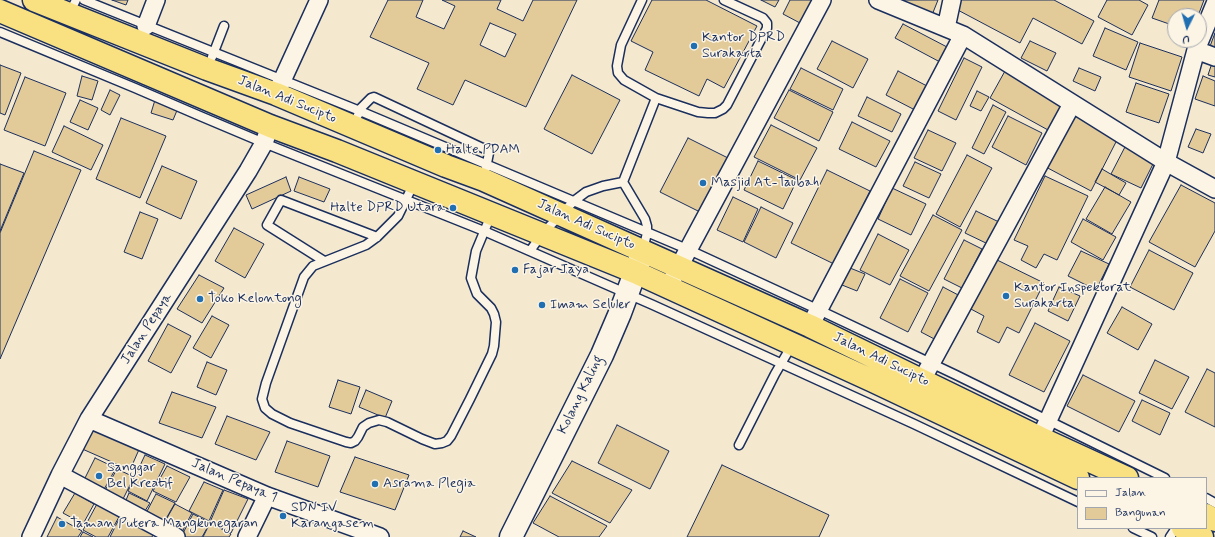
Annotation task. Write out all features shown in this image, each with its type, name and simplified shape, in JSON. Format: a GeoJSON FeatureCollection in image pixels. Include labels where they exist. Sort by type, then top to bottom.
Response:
{"type":"FeatureCollection","features":[{"type":"Feature","properties":{"kind":"highway","name":"Jalan Adi Sucipto"},"geometry":{"type":"LineString","coordinates":[[34,0],[76,5],[133,28],[159,41],[279,87],[356,119],[446,166],[485,172],[567,207],[815,318],[926,371],[1044,430],[1125,477]]}},
{"type":"Feature","properties":{"kind":"highway","name":"Jalan Adi Sucipto"},"geometry":{"type":"LineString","coordinates":[[8,25],[267,134],[487,222],[542,234],[635,272],[1077,478]]}},
{"type":"Feature","properties":{"kind":"highway"},"geometry":{"type":"LineString","coordinates":[[1185,529],[1202,537]]}},
{"type":"Feature","properties":{"kind":"street"},"geometry":{"type":"LineString","coordinates":[[133,28],[156,0]]}},
{"type":"Feature","properties":{"kind":"street"},"geometry":{"type":"LineString","coordinates":[[279,87],[320,0]]}},
{"type":"Feature","properties":{"kind":"street"},"geometry":{"type":"LineString","coordinates":[[668,287],[822,0]]}},
{"type":"Feature","properties":{"kind":"street"},"geometry":{"type":"LineString","coordinates":[[878,0],[963,35],[1166,162],[1215,189]]}},
{"type":"Feature","properties":{"kind":"street"},"geometry":{"type":"LineString","coordinates":[[946,28],[952,0]]}},
{"type":"Feature","properties":{"kind":"street"},"geometry":{"type":"LineString","coordinates":[[1044,430],[1166,162],[1196,50],[1215,4]]}},
{"type":"Feature","properties":{"kind":"street"},"geometry":{"type":"LineString","coordinates":[[815,318],[963,35]]}},
{"type":"Feature","properties":{"kind":"street"},"geometry":{"type":"LineString","coordinates":[[1196,50],[1215,57]]}},
{"type":"Feature","properties":{"kind":"street"},"geometry":{"type":"LineString","coordinates":[[912,400],[926,371],[1072,104]]}},
{"type":"Feature","properties":{"kind":"street","name":"Jalan Pepaya"},"geometry":{"type":"LineString","coordinates":[[31,537],[60,475],[89,419],[244,177],[267,134]]}},
{"type":"Feature","properties":{"kind":"street","name":"Kolang Kaling"},"geometry":{"type":"LineString","coordinates":[[512,537],[602,355],[620,313],[645,242]]}},
{"type":"Feature","properties":{"kind":"street","name":"Jalan Pepaya 1"},"geometry":{"type":"LineString","coordinates":[[89,419],[267,496],[380,537]]}},
{"type":"Feature","properties":{"kind":"street"},"geometry":{"type":"LineString","coordinates":[[60,475],[176,537]]}},
{"type":"Feature","properties":{"kind":"street"},"geometry":{"type":"LineString","coordinates":[[247,537],[267,496]]}},
{"type":"Feature","properties":{"kind":"lane"},"geometry":{"type":"LineString","coordinates":[[642,0],[621,45],[617,66],[618,74],[624,80],[656,98],[698,112],[708,113],[715,113],[727,105],[768,28],[767,23],[763,18],[724,0]]}},
{"type":"Feature","properties":{"kind":"lane"},"geometry":{"type":"LineString","coordinates":[[210,61],[224,26]]}},
{"type":"Feature","properties":{"kind":"lane"},"geometry":{"type":"LineString","coordinates":[[356,119],[361,108],[370,98],[374,97],[487,150],[489,153],[485,172]]}},
{"type":"Feature","properties":{"kind":"lane"},"geometry":{"type":"LineString","coordinates":[[623,182],[656,98]]}},
{"type":"Feature","properties":{"kind":"lane"},"geometry":{"type":"LineString","coordinates":[[530,252],[542,234],[567,207],[586,192],[603,186],[623,182]]}},
{"type":"Feature","properties":{"kind":"lane"},"geometry":{"type":"LineString","coordinates":[[623,182],[645,219],[647,226],[645,242]]}},
{"type":"Feature","properties":{"kind":"lane"},"geometry":{"type":"LineString","coordinates":[[410,191],[398,216],[377,237],[366,245],[314,266],[304,277],[266,383],[262,399],[265,408],[272,414],[290,423],[351,443],[355,441],[363,427],[369,423],[379,420],[387,422],[435,444],[442,443],[451,436],[492,354],[494,346],[496,322],[494,314],[491,308],[477,294],[471,278],[476,251],[487,222]]}},
{"type":"Feature","properties":{"kind":"lane"},"geometry":{"type":"LineString","coordinates":[[324,261],[267,225],[281,200],[377,237]]}},
{"type":"Feature","properties":{"kind":"lane","name":"Jalan Adi Sucipto"},"geometry":{"type":"LineString","coordinates":[[487,222],[530,252],[914,424],[1077,502]]}},
{"type":"Feature","properties":{"kind":"lane"},"geometry":{"type":"LineString","coordinates":[[738,445],[792,345]]}},
{"type":"Feature","properties":{"kind":"lane","name":"Jalan Adi Sucipto"},"geometry":{"type":"LineString","coordinates":[[1044,430],[1162,477]]}},
{"type":"Feature","properties":{"kind":"lane"},"geometry":{"type":"LineString","coordinates":[[1135,529],[1152,537]]}},
{"type":"Feature","properties":{"kind":"building"},"geometry":{"type":"Polygon","coordinates":[[[112,0],[128,0],[126,5],[112,0]]]}},
{"type":"Feature","properties":{"kind":"building"},"geometry":{"type":"Polygon","coordinates":[[[388,0],[423,0],[416,17],[444,29],[455,6],[442,0],[501,0],[497,9],[523,21],[533,0],[577,0],[526,107],[465,80],[453,105],[417,89],[429,63],[370,37],[388,0]],[[490,23],[480,45],[505,57],[516,34],[490,23]]]}},
{"type":"Feature","properties":{"kind":"building","name":"Kantor DPRD Surakarta"},"geometry":{"type":"Polygon","coordinates":[[[652,0],[706,0],[757,26],[724,88],[707,79],[699,96],[645,70],[653,52],[631,41],[652,0]]]}},
{"type":"Feature","properties":{"kind":"building"},"geometry":{"type":"Polygon","coordinates":[[[761,0],[779,0],[775,7],[761,0]]]}},
{"type":"Feature","properties":{"kind":"building"},"geometry":{"type":"Polygon","coordinates":[[[790,0],[812,0],[800,23],[783,14],[790,0]]]}},
{"type":"Feature","properties":{"kind":"building"},"geometry":{"type":"Polygon","coordinates":[[[905,0],[938,0],[932,15],[903,4],[905,0]]]}},
{"type":"Feature","properties":{"kind":"building"},"geometry":{"type":"Polygon","coordinates":[[[959,0],[1054,0],[1094,21],[1082,44],[1033,18],[1020,43],[954,8],[959,0]]]}},
{"type":"Feature","properties":{"kind":"building"},"geometry":{"type":"Polygon","coordinates":[[[1107,0],[1139,0],[1148,5],[1132,35],[1098,17],[1107,0]]]}},
{"type":"Feature","properties":{"kind":"building"},"geometry":{"type":"Polygon","coordinates":[[[1159,0],[1204,0],[1201,8],[1167,8],[1167,23],[1152,18],[1159,0]]]}},
{"type":"Feature","properties":{"kind":"building"},"geometry":{"type":"Polygon","coordinates":[[[903,24],[947,47],[940,62],[895,38],[903,24]]]}},
{"type":"Feature","properties":{"kind":"building"},"geometry":{"type":"Polygon","coordinates":[[[1105,28],[1138,42],[1126,70],[1093,56],[1105,28]]]}},
{"type":"Feature","properties":{"kind":"building"},"geometry":{"type":"Polygon","coordinates":[[[1215,33],[1215,52],[1209,49],[1215,33]]]}},
{"type":"Feature","properties":{"kind":"building"},"geometry":{"type":"Polygon","coordinates":[[[832,41],[868,59],[853,88],[817,69],[832,41]]]}},
{"type":"Feature","properties":{"kind":"building"},"geometry":{"type":"Polygon","coordinates":[[[1030,41],[1056,53],[1047,71],[1021,58],[1030,41]]]}},
{"type":"Feature","properties":{"kind":"building"},"geometry":{"type":"Polygon","coordinates":[[[1140,43],[1182,57],[1171,91],[1129,77],[1140,43]]]}},
{"type":"Feature","properties":{"kind":"building"},"geometry":{"type":"Polygon","coordinates":[[[964,58],[982,67],[956,120],[938,111],[964,58]]]}},
{"type":"Feature","properties":{"kind":"building"},"geometry":{"type":"Polygon","coordinates":[[[1213,60],[1215,61],[1215,77],[1208,75],[1213,60]]]}},
{"type":"Feature","properties":{"kind":"building"},"geometry":{"type":"Polygon","coordinates":[[[0,65],[21,73],[5,115],[0,113],[0,65]]]}},
{"type":"Feature","properties":{"kind":"building"},"geometry":{"type":"Polygon","coordinates":[[[801,68],[843,89],[833,110],[790,89],[801,68]]]}},
{"type":"Feature","properties":{"kind":"building"},"geometry":{"type":"Polygon","coordinates":[[[1079,68],[1101,77],[1095,91],[1073,81],[1079,68]]]}},
{"type":"Feature","properties":{"kind":"building"},"geometry":{"type":"Polygon","coordinates":[[[898,71],[927,86],[915,110],[886,95],[898,71]]]}},
{"type":"Feature","properties":{"kind":"building"},"geometry":{"type":"Polygon","coordinates":[[[1005,71],[1063,103],[1048,130],[990,98],[1005,71]]]}},
{"type":"Feature","properties":{"kind":"building"},"geometry":{"type":"Polygon","coordinates":[[[572,75],[620,100],[592,154],[544,129],[572,75]]]}},
{"type":"Feature","properties":{"kind":"building"},"geometry":{"type":"Polygon","coordinates":[[[82,76],[98,81],[92,100],[77,96],[82,76]]]}},
{"type":"Feature","properties":{"kind":"building"},"geometry":{"type":"Polygon","coordinates":[[[1203,76],[1215,81],[1215,106],[1195,99],[1203,76]]]}},
{"type":"Feature","properties":{"kind":"building"},"geometry":{"type":"Polygon","coordinates":[[[25,77],[66,93],[45,146],[4,130],[25,77]]]}},
{"type":"Feature","properties":{"kind":"building"},"geometry":{"type":"Polygon","coordinates":[[[1136,83],[1169,94],[1159,123],[1126,112],[1136,83]]]}},
{"type":"Feature","properties":{"kind":"building"},"geometry":{"type":"Polygon","coordinates":[[[110,90],[120,95],[110,115],[101,110],[110,90]]]}},
{"type":"Feature","properties":{"kind":"building"},"geometry":{"type":"Polygon","coordinates":[[[789,90],[833,112],[819,141],[774,118],[789,90]]]}},
{"type":"Feature","properties":{"kind":"building"},"geometry":{"type":"Polygon","coordinates":[[[977,91],[989,97],[981,111],[970,106],[977,91]]]}},
{"type":"Feature","properties":{"kind":"building"},"geometry":{"type":"Polygon","coordinates":[[[867,97],[901,114],[892,132],[858,116],[867,97]]]}},
{"type":"Feature","properties":{"kind":"building"},"geometry":{"type":"Polygon","coordinates":[[[80,100],[98,108],[88,130],[70,122],[80,100]]]}},
{"type":"Feature","properties":{"kind":"building"},"geometry":{"type":"Polygon","coordinates":[[[155,100],[178,108],[173,120],[151,113],[155,100]]]}},
{"type":"Feature","properties":{"kind":"building"},"geometry":{"type":"Polygon","coordinates":[[[993,105],[1006,112],[984,154],[972,148],[993,105]]]}},
{"type":"Feature","properties":{"kind":"building"},"geometry":{"type":"Polygon","coordinates":[[[1071,113],[1118,138],[1091,191],[1044,166],[1071,113]]]}},
{"type":"Feature","properties":{"kind":"building"},"geometry":{"type":"Polygon","coordinates":[[[1008,116],[1042,133],[1026,165],[992,147],[1008,116]]]}},
{"type":"Feature","properties":{"kind":"building"},"geometry":{"type":"Polygon","coordinates":[[[121,118],[166,136],[140,198],[96,179],[121,118]]]}},
{"type":"Feature","properties":{"kind":"building"},"geometry":{"type":"Polygon","coordinates":[[[852,122],[890,141],[876,167],[839,149],[852,122]]]}},
{"type":"Feature","properties":{"kind":"building"},"geometry":{"type":"Polygon","coordinates":[[[771,125],[817,148],[800,180],[754,157],[771,125]]]}},
{"type":"Feature","properties":{"kind":"building"},"geometry":{"type":"Polygon","coordinates":[[[64,126],[103,145],[91,170],[52,152],[64,126]]]}},
{"type":"Feature","properties":{"kind":"building"},"geometry":{"type":"Polygon","coordinates":[[[1196,129],[1211,134],[1203,153],[1188,147],[1196,129]]]}},
{"type":"Feature","properties":{"kind":"building"},"geometry":{"type":"Polygon","coordinates":[[[928,130],[956,143],[942,171],[914,158],[928,130]]]}},
{"type":"Feature","properties":{"kind":"building"},"geometry":{"type":"Polygon","coordinates":[[[688,138],[728,158],[700,212],[660,192],[688,138]]]}},
{"type":"Feature","properties":{"kind":"building"},"geometry":{"type":"Polygon","coordinates":[[[1126,145],[1155,160],[1141,188],[1111,174],[1126,145]]]}},
{"type":"Feature","properties":{"kind":"building"},"geometry":{"type":"Polygon","coordinates":[[[34,151],[81,170],[0,359],[0,233],[34,151]]]}},
{"type":"Feature","properties":{"kind":"building"},"geometry":{"type":"Polygon","coordinates":[[[967,155],[992,168],[960,227],[936,214],[967,155]]]}},
{"type":"Feature","properties":{"kind":"building"},"geometry":{"type":"Polygon","coordinates":[[[758,161],[797,180],[783,209],[744,190],[758,161]]]}},
{"type":"Feature","properties":{"kind":"building"},"geometry":{"type":"Polygon","coordinates":[[[915,162],[941,174],[929,198],[903,186],[915,162]]]}},
{"type":"Feature","properties":{"kind":"building"},"geometry":{"type":"Polygon","coordinates":[[[0,164],[24,173],[0,231],[0,164]]]}},
{"type":"Feature","properties":{"kind":"building"},"geometry":{"type":"Polygon","coordinates":[[[162,166],[197,181],[181,219],[146,203],[162,166]]]}},
{"type":"Feature","properties":{"kind":"building"},"geometry":{"type":"Polygon","coordinates":[[[1102,169],[1126,183],[1119,195],[1095,182],[1102,169]]]}},
{"type":"Feature","properties":{"kind":"building"},"geometry":{"type":"Polygon","coordinates":[[[827,170],[870,191],[834,264],[791,243],[827,170]]]}},
{"type":"Feature","properties":{"kind":"building"},"geometry":{"type":"Polygon","coordinates":[[[1045,176],[1088,196],[1057,260],[1044,254],[1036,268],[1021,260],[1028,246],[1014,240],[1045,176]]]}},
{"type":"Feature","properties":{"kind":"building"},"geometry":{"type":"Polygon","coordinates":[[[286,177],[291,191],[252,209],[246,195],[286,177]]]}},
{"type":"Feature","properties":{"kind":"building"},"geometry":{"type":"Polygon","coordinates":[[[299,177],[330,189],[324,202],[294,191],[299,177]]]}},
{"type":"Feature","properties":{"kind":"building"},"geometry":{"type":"Polygon","coordinates":[[[1181,185],[1215,203],[1215,231],[1195,267],[1149,242],[1181,185]]]}},
{"type":"Feature","properties":{"kind":"building"},"geometry":{"type":"Polygon","coordinates":[[[1105,187],[1131,202],[1112,234],[1086,219],[1105,187]]]}},
{"type":"Feature","properties":{"kind":"building"},"geometry":{"type":"Polygon","coordinates":[[[892,188],[926,204],[911,235],[878,219],[892,188]]]}},
{"type":"Feature","properties":{"kind":"building"},"geometry":{"type":"Polygon","coordinates":[[[733,197],[758,209],[743,242],[717,230],[733,197]]]}},
{"type":"Feature","properties":{"kind":"building"},"geometry":{"type":"Polygon","coordinates":[[[761,207],[793,223],[776,258],[744,242],[761,207]]]}},
{"type":"Feature","properties":{"kind":"building"},"geometry":{"type":"Polygon","coordinates":[[[976,211],[999,222],[988,244],[965,233],[976,211]]]}},
{"type":"Feature","properties":{"kind":"building"},"geometry":{"type":"Polygon","coordinates":[[[140,212],[158,219],[142,259],[124,252],[140,212]]]}},
{"type":"Feature","properties":{"kind":"building"},"geometry":{"type":"Polygon","coordinates":[[[933,215],[962,230],[929,291],[900,276],[933,215]]]}},
{"type":"Feature","properties":{"kind":"building"},"geometry":{"type":"Polygon","coordinates":[[[1083,219],[1116,237],[1103,260],[1071,242],[1083,219]]]}},
{"type":"Feature","properties":{"kind":"building"},"geometry":{"type":"Polygon","coordinates":[[[234,228],[264,244],[245,278],[215,261],[234,228]]]}},
{"type":"Feature","properties":{"kind":"building"},"geometry":{"type":"Polygon","coordinates":[[[878,234],[909,250],[890,285],[860,270],[878,234]]]}},
{"type":"Feature","properties":{"kind":"building"},"geometry":{"type":"Polygon","coordinates":[[[964,240],[982,249],[962,288],[944,279],[964,240]]]}},
{"type":"Feature","properties":{"kind":"building"},"geometry":{"type":"Polygon","coordinates":[[[1149,250],[1193,273],[1174,310],[1130,287],[1149,250]]]}},
{"type":"Feature","properties":{"kind":"building"},"geometry":{"type":"Polygon","coordinates":[[[1081,251],[1109,264],[1096,290],[1068,276],[1081,251]]]}},
{"type":"Feature","properties":{"kind":"building","name":"Kantor Inspektorat Surakarta"},"geometry":{"type":"Polygon","coordinates":[[[993,258],[1044,283],[1019,333],[1007,327],[999,343],[977,332],[984,316],[969,308],[993,258]]]}},
{"type":"Feature","properties":{"kind":"building"},"geometry":{"type":"Polygon","coordinates":[[[850,268],[865,274],[857,291],[842,285],[850,268]]]}},
{"type":"Feature","properties":{"kind":"building","name":"Toko Kelontong"},"geometry":{"type":"Polygon","coordinates":[[[199,275],[224,288],[202,323],[177,309],[199,275]]]}},
{"type":"Feature","properties":{"kind":"building"},"geometry":{"type":"Polygon","coordinates":[[[900,279],[928,293],[908,332],[880,318],[900,279]]]}},
{"type":"Feature","properties":{"kind":"building"},"geometry":{"type":"Polygon","coordinates":[[[943,287],[962,297],[940,342],[921,332],[943,287]]]}},
{"type":"Feature","properties":{"kind":"building"},"geometry":{"type":"Polygon","coordinates":[[[1059,287],[1080,296],[1068,321],[1048,311],[1059,287]]]}},
{"type":"Feature","properties":{"kind":"building"},"geometry":{"type":"Polygon","coordinates":[[[1122,307],[1152,324],[1138,350],[1107,333],[1122,307]]]}},
{"type":"Feature","properties":{"kind":"building"},"geometry":{"type":"Polygon","coordinates":[[[212,316],[229,325],[211,358],[193,348],[212,316]]]}},
{"type":"Feature","properties":{"kind":"building"},"geometry":{"type":"Polygon","coordinates":[[[1035,323],[1070,341],[1044,392],[1009,375],[1035,323]]]}},
{"type":"Feature","properties":{"kind":"building"},"geometry":{"type":"Polygon","coordinates":[[[168,324],[191,336],[171,373],[148,361],[168,324]]]}},
{"type":"Feature","properties":{"kind":"building"},"geometry":{"type":"Polygon","coordinates":[[[1155,360],[1189,377],[1172,409],[1139,393],[1155,360]]]}},
{"type":"Feature","properties":{"kind":"building"},"geometry":{"type":"Polygon","coordinates":[[[207,362],[227,370],[216,395],[197,387],[207,362]]]}},
{"type":"Feature","properties":{"kind":"building"},"geometry":{"type":"Polygon","coordinates":[[[1207,369],[1215,373],[1215,427],[1185,412],[1207,369]]]}},
{"type":"Feature","properties":{"kind":"building"},"geometry":{"type":"Polygon","coordinates":[[[1083,375],[1135,401],[1119,432],[1067,406],[1083,375]]]}},
{"type":"Feature","properties":{"kind":"building"},"geometry":{"type":"Polygon","coordinates":[[[338,380],[360,387],[351,414],[329,407],[338,380]]]}},
{"type":"Feature","properties":{"kind":"building"},"geometry":{"type":"Polygon","coordinates":[[[366,390],[392,401],[385,418],[359,407],[366,390]]]}},
{"type":"Feature","properties":{"kind":"building"},"geometry":{"type":"Polygon","coordinates":[[[172,392],[216,407],[202,438],[159,423],[172,392]]]}},
{"type":"Feature","properties":{"kind":"building"},"geometry":{"type":"Polygon","coordinates":[[[1142,400],[1170,413],[1160,435],[1132,421],[1142,400]]]}},
{"type":"Feature","properties":{"kind":"building"},"geometry":{"type":"Polygon","coordinates":[[[227,416],[270,432],[256,460],[215,444],[227,416]]]}},
{"type":"Feature","properties":{"kind":"building"},"geometry":{"type":"Polygon","coordinates":[[[92,424],[141,445],[130,470],[80,448],[92,424]]]}},
{"type":"Feature","properties":{"kind":"building"},"geometry":{"type":"Polygon","coordinates":[[[617,425],[669,451],[650,489],[598,463],[617,425]]]}},
{"type":"Feature","properties":{"kind":"building"},"geometry":{"type":"Polygon","coordinates":[[[287,441],[330,456],[318,487],[275,472],[287,441]]]}},
{"type":"Feature","properties":{"kind":"building"},"geometry":{"type":"Polygon","coordinates":[[[145,455],[165,464],[147,501],[128,491],[145,455]]]}},
{"type":"Feature","properties":{"kind":"building","name":"Asrama Plegia"},"geometry":{"type":"Polygon","coordinates":[[[355,457],[409,475],[395,510],[340,492],[355,457]]]}},
{"type":"Feature","properties":{"kind":"building","name":"Sanggar Bel Kreatif"},"geometry":{"type":"Polygon","coordinates":[[[95,458],[116,468],[102,493],[82,484],[95,458]]]}},
{"type":"Feature","properties":{"kind":"building"},"geometry":{"type":"Polygon","coordinates":[[[572,461],[632,490],[610,523],[552,493],[572,461]]]}},
{"type":"Feature","properties":{"kind":"building"},"geometry":{"type":"Polygon","coordinates":[[[722,465],[829,515],[819,537],[687,537],[722,465]]]}},
{"type":"Feature","properties":{"kind":"building"},"geometry":{"type":"Polygon","coordinates":[[[167,466],[190,477],[176,502],[153,491],[167,466]]]}},
{"type":"Feature","properties":{"kind":"building"},"geometry":{"type":"Polygon","coordinates":[[[117,469],[134,477],[121,503],[103,494],[117,469]]]}},
{"type":"Feature","properties":{"kind":"building"},"geometry":{"type":"Polygon","coordinates":[[[204,482],[223,490],[209,521],[189,511],[204,482]]]}},
{"type":"Feature","properties":{"kind":"building"},"geometry":{"type":"Polygon","coordinates":[[[224,490],[248,499],[231,533],[210,522],[224,490]]]}},
{"type":"Feature","properties":{"kind":"building"},"geometry":{"type":"Polygon","coordinates":[[[75,493],[94,504],[83,524],[63,513],[75,493]]]}},
{"type":"Feature","properties":{"kind":"building"},"geometry":{"type":"Polygon","coordinates":[[[129,493],[150,503],[143,514],[124,505],[129,493]]]}},
{"type":"Feature","properties":{"kind":"building"},"geometry":{"type":"Polygon","coordinates":[[[156,494],[175,503],[163,524],[145,515],[156,494]]]}},
{"type":"Feature","properties":{"kind":"building"},"geometry":{"type":"Polygon","coordinates":[[[550,496],[607,526],[599,537],[559,537],[533,523],[550,496]]]}},
{"type":"Feature","properties":{"kind":"building"},"geometry":{"type":"Polygon","coordinates":[[[97,504],[120,515],[108,537],[96,537],[83,530],[97,504]]]}},
{"type":"Feature","properties":{"kind":"building"},"geometry":{"type":"Polygon","coordinates":[[[175,504],[192,513],[181,534],[163,525],[175,504]]]}},
{"type":"Feature","properties":{"kind":"building"},"geometry":{"type":"Polygon","coordinates":[[[193,514],[210,523],[202,537],[186,537],[182,535],[193,514]]]}},
{"type":"Feature","properties":{"kind":"building","name":"Taman Putera Mangkunegaran"},"geometry":{"type":"Polygon","coordinates":[[[57,517],[82,531],[78,537],[47,537],[57,517]]]}},
{"type":"Feature","properties":{"kind":"building"},"geometry":{"type":"Polygon","coordinates":[[[120,517],[154,533],[152,537],[110,537],[120,517]]]}},
{"type":"Feature","properties":{"kind":"building"},"geometry":{"type":"Polygon","coordinates":[[[210,523],[231,534],[229,537],[203,537],[210,523]]]}},
{"type":"Feature","properties":{"kind":"building"},"geometry":{"type":"Polygon","coordinates":[[[463,531],[476,537],[460,537],[463,531]]]}},
{"type":"Feature","properties":{"kind":"building"},"geometry":{"type":"Polygon","coordinates":[[[83,532],[93,537],[80,537],[83,532]]]}},
{"type":"Feature","properties":{"kind":"place","name":"Kantor DPRD Surakarta"},"geometry":{"type":"Point","coordinates":[694,46]}},
{"type":"Feature","properties":{"kind":"place","name":"Halte PDAM"},"geometry":{"type":"Point","coordinates":[438,150]}},
{"type":"Feature","properties":{"kind":"place","name":"Masjid At-Taubah"},"geometry":{"type":"Point","coordinates":[703,183]}},
{"type":"Feature","properties":{"kind":"place","name":"Halte DPRD Utara"},"geometry":{"type":"Point","coordinates":[453,208]}},
{"type":"Feature","properties":{"kind":"place","name":"Fajar Jaya"},"geometry":{"type":"Point","coordinates":[515,270]}},
{"type":"Feature","properties":{"kind":"place","name":"Kantor Inspektorat Surakarta"},"geometry":{"type":"Point","coordinates":[1006,296]}},
{"type":"Feature","properties":{"kind":"place","name":"Toko Kelontong"},"geometry":{"type":"Point","coordinates":[200,299]}},
{"type":"Feature","properties":{"kind":"place","name":"Imam Seluler"},"geometry":{"type":"Point","coordinates":[542,305]}},
{"type":"Feature","properties":{"kind":"place","name":"Sanggar Bel Kreatif"},"geometry":{"type":"Point","coordinates":[99,476]}},
{"type":"Feature","properties":{"kind":"place","name":"Asrama Plegia"},"geometry":{"type":"Point","coordinates":[375,484]}},
{"type":"Feature","properties":{"kind":"place","name":"SDN IV Karangasem"},"geometry":{"type":"Point","coordinates":[283,516]}},
{"type":"Feature","properties":{"kind":"place","name":"Taman Putera Mangkunegaran"},"geometry":{"type":"Point","coordinates":[62,524]}}]}
